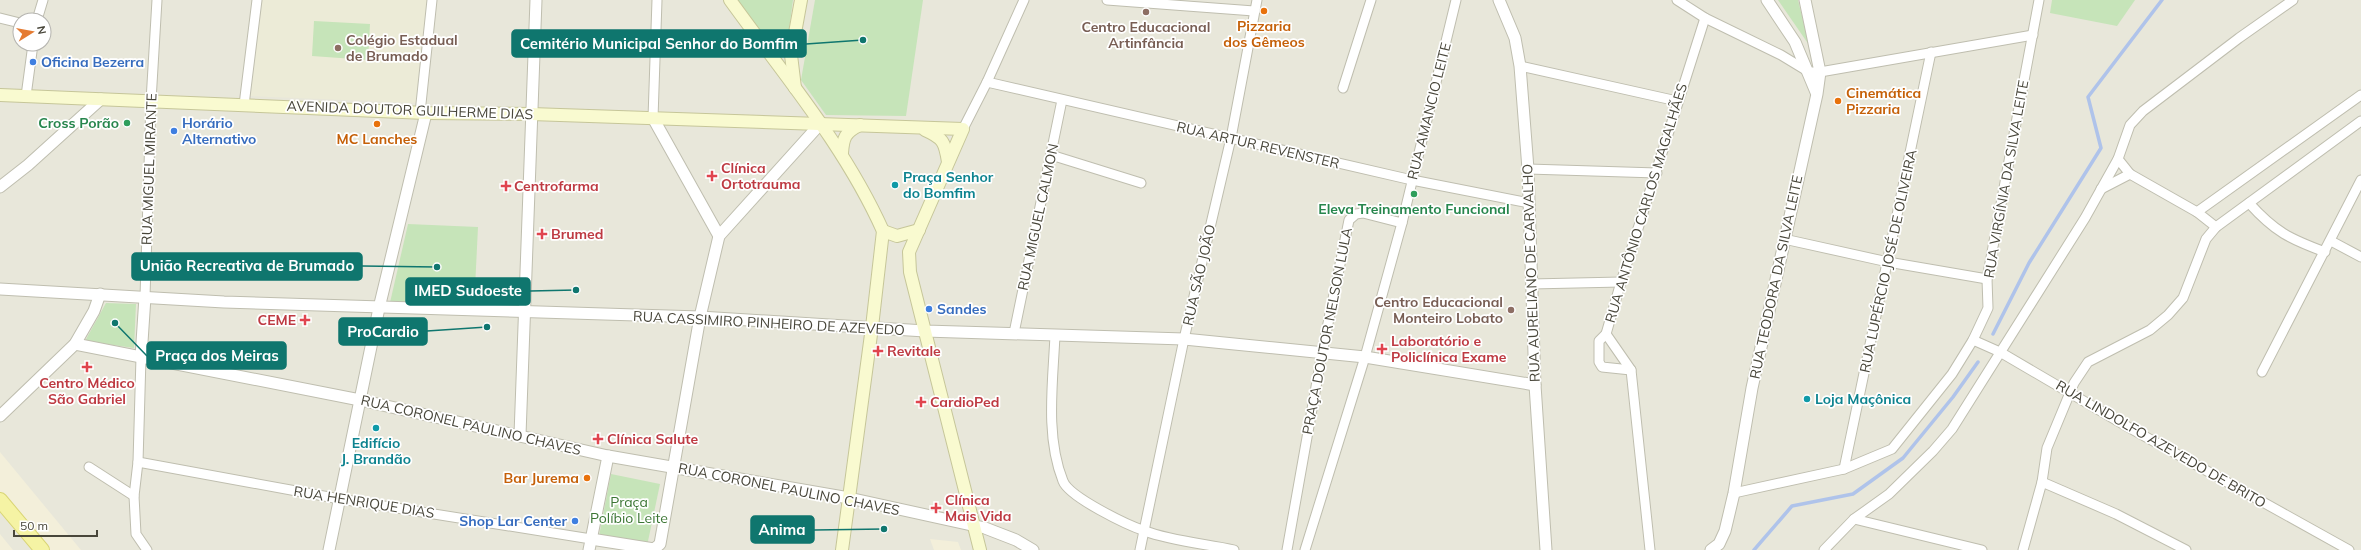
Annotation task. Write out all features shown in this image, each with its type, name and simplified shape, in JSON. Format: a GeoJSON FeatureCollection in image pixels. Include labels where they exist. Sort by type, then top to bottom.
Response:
{"type":"FeatureCollection","features":[{"type":"Feature","properties":{"kind":"main road"},"geometry":{"type":"LineString","coordinates":[[730,0],[842,153],[870,202],[883,230],[872,327],[842,550]]}},
{"type":"Feature","properties":{"kind":"main road"},"geometry":{"type":"LineString","coordinates":[[795,89],[791,55],[801,0]]}},
{"type":"Feature","properties":{"kind":"main road"},"geometry":{"type":"LineString","coordinates":[[769,54],[791,55]]}},
{"type":"Feature","properties":{"kind":"main road","name":"AVENIDA DOUTOR GUILHERME DIAS"},"geometry":{"type":"LineString","coordinates":[[0,95],[423,113],[531,114],[821,123]]}},
{"type":"Feature","properties":{"kind":"main road"},"geometry":{"type":"LineString","coordinates":[[821,123],[963,129],[909,252],[910,272],[980,550]]}},
{"type":"Feature","properties":{"kind":"main road"},"geometry":{"type":"LineString","coordinates":[[842,153],[843,138],[850,130],[860,125]]}},
{"type":"Feature","properties":{"kind":"main road"},"geometry":{"type":"LineString","coordinates":[[920,128],[938,136],[946,146],[948,163]]}},
{"type":"Feature","properties":{"kind":"main road"},"geometry":{"type":"LineString","coordinates":[[883,230],[898,236],[919,230]]}},
{"type":"Feature","properties":{"kind":"main road"},"geometry":{"type":"LineString","coordinates":[[0,500],[42,550]]}},
{"type":"Feature","properties":{"kind":"street"},"geometry":{"type":"LineString","coordinates":[[39,12],[43,0]]}},
{"type":"Feature","properties":{"kind":"street","name":"RUA MIGUEL MIRANTE"},"geometry":{"type":"LineString","coordinates":[[147,550],[136,534],[134,496],[138,462],[151,101],[157,0]]}},
{"type":"Feature","properties":{"kind":"street"},"geometry":{"type":"LineString","coordinates":[[244,105],[257,0]]}},
{"type":"Feature","properties":{"kind":"street"},"geometry":{"type":"LineString","coordinates":[[328,550],[340,499],[379,308],[423,113],[432,0]]}},
{"type":"Feature","properties":{"kind":"street"},"geometry":{"type":"LineString","coordinates":[[520,435],[536,0]]}},
{"type":"Feature","properties":{"kind":"street"},"geometry":{"type":"LineString","coordinates":[[657,0],[653,118],[719,236]]}},
{"type":"Feature","properties":{"kind":"street"},"geometry":{"type":"LineString","coordinates":[[963,129],[987,82],[1024,0]]}},
{"type":"Feature","properties":{"kind":"street"},"geometry":{"type":"LineString","coordinates":[[1107,0],[1254,11]]}},
{"type":"Feature","properties":{"kind":"street","name":"RUA SÃO JOÃO"},"geometry":{"type":"LineString","coordinates":[[1140,550],[1145,532],[1184,339],[1232,138],[1256,0]]}},
{"type":"Feature","properties":{"kind":"street"},"geometry":{"type":"LineString","coordinates":[[1343,88],[1371,0]]}},
{"type":"Feature","properties":{"kind":"street","name":"RUA AMANCIO LEITE"},"geometry":{"type":"LineString","coordinates":[[1402,223],[1456,0]]}},
{"type":"Feature","properties":{"kind":"street","name":"RUA AURELIANO DE CARVALHO"},"geometry":{"type":"LineString","coordinates":[[1499,0],[1515,38],[1520,66],[1528,169],[1534,385],[1546,550]]}},
{"type":"Feature","properties":{"kind":"street"},"geometry":{"type":"LineString","coordinates":[[1678,0],[1705,18],[1814,72],[2033,35]]}},
{"type":"Feature","properties":{"kind":"street"},"geometry":{"type":"LineString","coordinates":[[1766,0],[1814,72]]}},
{"type":"Feature","properties":{"kind":"street","name":"RUA TEODORA DA SILVA LEITE"},"geometry":{"type":"LineString","coordinates":[[1711,550],[1719,544],[1725,531],[1734,493],[1752,388],[1817,94],[1805,0]]}},
{"type":"Feature","properties":{"kind":"street","name":"RUA VIRGÍNIA DA SILVA LEITE"},"geometry":{"type":"LineString","coordinates":[[1844,469],[1892,449],[1952,374],[1973,340],[1988,308],[1987,279],[2039,0]]}},
{"type":"Feature","properties":{"kind":"street"},"geometry":{"type":"LineString","coordinates":[[1824,550],[1854,519],[1889,494],[1933,451],[1952,429],[2101,190],[2118,160],[2130,125],[2143,111],[2238,38],[2293,0]]}},
{"type":"Feature","properties":{"kind":"street"},"geometry":{"type":"LineString","coordinates":[[0,18],[12,21]]}},
{"type":"Feature","properties":{"kind":"street","name":"RUA ANTÔNIO CARLOS MAGALHÃES"},"geometry":{"type":"LineString","coordinates":[[1650,550],[1631,370],[1606,334],[1621,282],[1657,173],[1677,102],[1705,18]]}},
{"type":"Feature","properties":{"kind":"street"},"geometry":{"type":"LineString","coordinates":[[26,96],[32,52]]}},
{"type":"Feature","properties":{"kind":"street","name":"RUA LUPÉRCIO JOSÉ DE OLIVEIRA"},"geometry":{"type":"LineString","coordinates":[[1844,469],[1931,52]]}},
{"type":"Feature","properties":{"kind":"street"},"geometry":{"type":"LineString","coordinates":[[1520,66],[1677,102]]}},
{"type":"Feature","properties":{"kind":"street","name":"RUA ARTUR REVENSTER"},"geometry":{"type":"LineString","coordinates":[[987,82],[1412,180],[1529,203]]}},
{"type":"Feature","properties":{"kind":"street"},"geometry":{"type":"LineString","coordinates":[[2196,212],[2361,94]]}},
{"type":"Feature","properties":{"kind":"street"},"geometry":{"type":"LineString","coordinates":[[0,187],[28,165],[101,99]]}},
{"type":"Feature","properties":{"kind":"street","name":"RUA MIGUEL CALMON"},"geometry":{"type":"LineString","coordinates":[[1014,333],[1062,100]]}},
{"type":"Feature","properties":{"kind":"street"},"geometry":{"type":"LineString","coordinates":[[2023,550],[2042,482],[2047,448],[2069,391],[2088,362],[2150,330],[2168,315],[2182,298],[2206,239],[2216,227],[2361,121]]}},
{"type":"Feature","properties":{"kind":"street"},"geometry":{"type":"LineString","coordinates":[[608,456],[590,544],[654,549],[658,547],[674,467],[700,317],[719,236],[821,123]]}},
{"type":"Feature","properties":{"kind":"street"},"geometry":{"type":"LineString","coordinates":[[1051,155],[1141,183]]}},
{"type":"Feature","properties":{"kind":"street"},"geometry":{"type":"LineString","coordinates":[[2118,160],[2130,174],[2196,212],[2216,227]]}},
{"type":"Feature","properties":{"kind":"street"},"geometry":{"type":"LineString","coordinates":[[1528,169],[1657,173]]}},
{"type":"Feature","properties":{"kind":"street"},"geometry":{"type":"LineString","coordinates":[[2101,190],[2130,174]]}},
{"type":"Feature","properties":{"kind":"street"},"geometry":{"type":"LineString","coordinates":[[2262,372],[2331,241],[2361,180]]}},
{"type":"Feature","properties":{"kind":"street"},"geometry":{"type":"LineString","coordinates":[[2249,203],[2276,231],[2290,239],[2325,252]]}},
{"type":"Feature","properties":{"kind":"street","name":"PRAÇA DOUTOR NELSON LULA"},"geometry":{"type":"LineString","coordinates":[[1287,550],[1322,353],[1349,220],[1356,214],[1363,213],[1402,223]]}},
{"type":"Feature","properties":{"kind":"street"},"geometry":{"type":"LineString","coordinates":[[1305,550],[1365,357],[1402,223]]}},
{"type":"Feature","properties":{"kind":"street"},"geometry":{"type":"LineString","coordinates":[[1784,239],[1888,262],[1987,279]]}},
{"type":"Feature","properties":{"kind":"street"},"geometry":{"type":"LineString","coordinates":[[2331,241],[2361,257]]}},
{"type":"Feature","properties":{"kind":"street"},"geometry":{"type":"LineString","coordinates":[[1530,284],[1621,282]]}},
{"type":"Feature","properties":{"kind":"street","name":"RUA CASSIMIRO PINHEIRO DE AZEVEDO"},"geometry":{"type":"LineString","coordinates":[[0,289],[379,308],[700,317],[925,331],[1184,339],[1365,357],[1534,385]]}},
{"type":"Feature","properties":{"kind":"street"},"geometry":{"type":"LineString","coordinates":[[0,416],[76,344],[94,311],[100,294]]}},
{"type":"Feature","properties":{"kind":"street"},"geometry":{"type":"LineString","coordinates":[[1606,334],[1599,341],[1599,362],[1602,367],[1631,370]]}},
{"type":"Feature","properties":{"kind":"street"},"geometry":{"type":"LineString","coordinates":[[1055,335],[1052,399],[1054,443],[1063,482],[1075,494],[1096,508],[1145,532],[1234,550]]}},
{"type":"Feature","properties":{"kind":"street","name":"RUA LINDOLFO AZEVEDO DE BRITO"},"geometry":{"type":"LineString","coordinates":[[1973,340],[2000,352],[2069,391],[2128,427],[2349,550]]}},
{"type":"Feature","properties":{"kind":"street","name":"RUA CORONEL PAULINO CHAVES"},"geometry":{"type":"LineString","coordinates":[[76,344],[360,400],[608,456],[849,498],[985,528],[1016,540],[1033,550]]}},
{"type":"Feature","properties":{"kind":"street","name":"RUA HENRIQUE DIAS"},"geometry":{"type":"LineString","coordinates":[[138,462],[590,544]]}},
{"type":"Feature","properties":{"kind":"street"},"geometry":{"type":"LineString","coordinates":[[89,467],[134,496]]}},
{"type":"Feature","properties":{"kind":"street"},"geometry":{"type":"LineString","coordinates":[[1734,493],[1844,469]]}},
{"type":"Feature","properties":{"kind":"street"},"geometry":{"type":"LineString","coordinates":[[2042,482],[2186,550]]}},
{"type":"Feature","properties":{"kind":"street"},"geometry":{"type":"LineString","coordinates":[[1854,519],[1982,550]]}},
{"type":"Feature","properties":{"kind":"shaded area"},"geometry":{"type":"Polygon","coordinates":[[[0,0],[2361,0],[2361,550],[0,550],[0,0]]]}},
{"type":"Feature","properties":{"kind":"shaded area","name":"Colégio Estadual de Brumado"},"geometry":{"type":"Polygon","coordinates":[[[260,0],[427,0],[418,103],[247,96],[260,0]]]}},
{"type":"Feature","properties":{"kind":"shaded area"},"geometry":{"type":"Polygon","coordinates":[[[0,452],[81,550],[40,550],[0,502],[0,452]]]}},
{"type":"Feature","properties":{"kind":"shaded area"},"geometry":{"type":"Polygon","coordinates":[[[0,534],[13,550],[0,550],[0,534]]]}},
{"type":"Feature","properties":{"kind":"shaded area"},"geometry":{"type":"Polygon","coordinates":[[[930,539],[958,542],[961,550],[934,550],[930,539]]]}},
{"type":"Feature","properties":{"kind":"green space"},"geometry":{"type":"Polygon","coordinates":[[[734,0],[793,0],[787,45],[775,52],[734,0]]]}},
{"type":"Feature","properties":{"kind":"green space"},"geometry":{"type":"Polygon","coordinates":[[[815,0],[923,0],[906,116],[826,115],[801,80],[815,0]]]}},
{"type":"Feature","properties":{"kind":"green space"},"geometry":{"type":"Polygon","coordinates":[[[1778,0],[1798,0],[1809,45],[1778,0]]]}},
{"type":"Feature","properties":{"kind":"green space"},"geometry":{"type":"Polygon","coordinates":[[[2052,0],[2135,0],[2117,26],[2050,13],[2052,0]]]}},
{"type":"Feature","properties":{"kind":"green space"},"geometry":{"type":"Polygon","coordinates":[[[314,21],[370,24],[368,60],[312,56],[314,21]]]}},
{"type":"Feature","properties":{"kind":"green space"},"geometry":{"type":"Polygon","coordinates":[[[408,224],[478,227],[474,309],[389,307],[408,224]]]}},
{"type":"Feature","properties":{"kind":"green space"},"geometry":{"type":"Polygon","coordinates":[[[106,303],[136,304],[134,348],[85,341],[106,303]]]}},
{"type":"Feature","properties":{"kind":"green space","name":"Praça Políbio Leite"},"geometry":{"type":"Polygon","coordinates":[[[611,474],[660,484],[647,546],[599,536],[611,474]]]}},
{"type":"Feature","properties":{"kind":"waterway"},"geometry":{"type":"LineString","coordinates":[[1993,334],[2029,263],[2101,148],[2088,97],[2162,0]]}},
{"type":"Feature","properties":{"kind":"waterway"},"geometry":{"type":"LineString","coordinates":[[1754,550],[1792,506],[1853,494],[1903,458],[1953,397],[1978,362]]}},
{"type":"Feature","properties":{"kind":"place","name":"Pizzaria dos Gêmeos"},"geometry":{"type":"Point","coordinates":[1264,11]}},
{"type":"Feature","properties":{"kind":"place","name":"Centro Educacional Artinfância"},"geometry":{"type":"Point","coordinates":[1146,12]}},
{"type":"Feature","properties":{"kind":"place","name":"Cemitério Municipal Senhor do Bomfim"},"geometry":{"type":"Point","coordinates":[863,40]}},
{"type":"Feature","properties":{"kind":"place","name":"Colégio Estadual de Brumado"},"geometry":{"type":"Point","coordinates":[338,48]}},
{"type":"Feature","properties":{"kind":"place","name":"Oficina Bezerra"},"geometry":{"type":"Point","coordinates":[33,62]}},
{"type":"Feature","properties":{"kind":"place","name":"Cinemática Pizzaria"},"geometry":{"type":"Point","coordinates":[1838,101]}},
{"type":"Feature","properties":{"kind":"place","name":"Cross Porão"},"geometry":{"type":"Point","coordinates":[127,123]}},
{"type":"Feature","properties":{"kind":"place","name":"MC Lanches"},"geometry":{"type":"Point","coordinates":[377,124]}},
{"type":"Feature","properties":{"kind":"place","name":"Horário Alternativo"},"geometry":{"type":"Point","coordinates":[174,131]}},
{"type":"Feature","properties":{"kind":"place","name":"Clínica Ortotrauma"},"geometry":{"type":"Point","coordinates":[712,176]}},
{"type":"Feature","properties":{"kind":"place","name":"Praça Senhor do Bomfim"},"geometry":{"type":"Point","coordinates":[895,185]}},
{"type":"Feature","properties":{"kind":"place","name":"Centrofarma"},"geometry":{"type":"Point","coordinates":[506,186]}},
{"type":"Feature","properties":{"kind":"place","name":"Eleva Treinamento Funcional"},"geometry":{"type":"Point","coordinates":[1414,194]}},
{"type":"Feature","properties":{"kind":"place","name":"Brumed"},"geometry":{"type":"Point","coordinates":[542,234]}},
{"type":"Feature","properties":{"kind":"place","name":"União Recreativa de Brumado"},"geometry":{"type":"Point","coordinates":[437,267]}},
{"type":"Feature","properties":{"kind":"place","name":"IMED Sudoeste"},"geometry":{"type":"Point","coordinates":[576,290]}},
{"type":"Feature","properties":{"kind":"place","name":"Sandes"},"geometry":{"type":"Point","coordinates":[929,309]}},
{"type":"Feature","properties":{"kind":"place","name":"Centro Educacional Monteiro Lobato"},"geometry":{"type":"Point","coordinates":[1511,310]}},
{"type":"Feature","properties":{"kind":"place","name":"CEME"},"geometry":{"type":"Point","coordinates":[305,320]}},
{"type":"Feature","properties":{"kind":"place","name":"Praça dos Meiras"},"geometry":{"type":"Point","coordinates":[115,323]}},
{"type":"Feature","properties":{"kind":"place","name":"ProCardio"},"geometry":{"type":"Point","coordinates":[487,327]}},
{"type":"Feature","properties":{"kind":"place","name":"Laboratório e Policlínica Exame"},"geometry":{"type":"Point","coordinates":[1382,349]}},
{"type":"Feature","properties":{"kind":"place","name":"Revitale"},"geometry":{"type":"Point","coordinates":[878,351]}},
{"type":"Feature","properties":{"kind":"place","name":"Centro Médico São Gabriel"},"geometry":{"type":"Point","coordinates":[87,367]}},
{"type":"Feature","properties":{"kind":"place","name":"Loja Maçônica"},"geometry":{"type":"Point","coordinates":[1807,399]}},
{"type":"Feature","properties":{"kind":"place","name":"CardioPed"},"geometry":{"type":"Point","coordinates":[921,402]}},
{"type":"Feature","properties":{"kind":"place","name":"Edifício J. Brandão"},"geometry":{"type":"Point","coordinates":[376,428]}},
{"type":"Feature","properties":{"kind":"place","name":"Clínica Salute"},"geometry":{"type":"Point","coordinates":[598,439]}},
{"type":"Feature","properties":{"kind":"place","name":"Bar Jurema"},"geometry":{"type":"Point","coordinates":[587,478]}},
{"type":"Feature","properties":{"kind":"place","name":"Clínica Mais Vida"},"geometry":{"type":"Point","coordinates":[936,508]}},
{"type":"Feature","properties":{"kind":"place","name":"Shop Lar Center"},"geometry":{"type":"Point","coordinates":[575,521]}},
{"type":"Feature","properties":{"kind":"place","name":"Anima"},"geometry":{"type":"Point","coordinates":[884,529]}}]}
